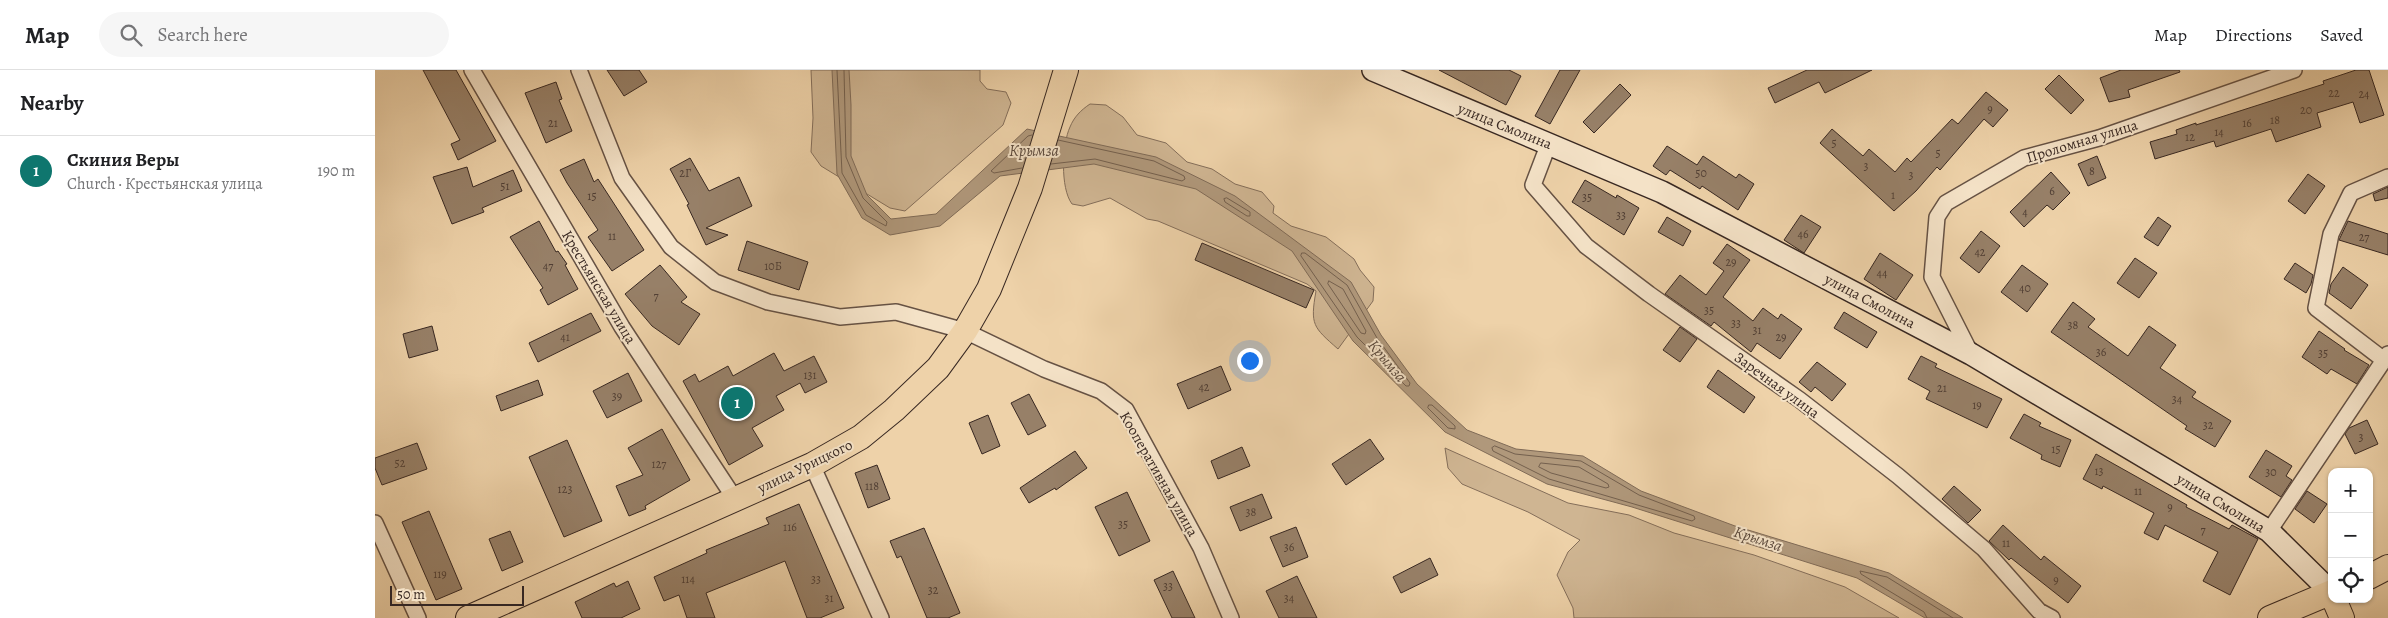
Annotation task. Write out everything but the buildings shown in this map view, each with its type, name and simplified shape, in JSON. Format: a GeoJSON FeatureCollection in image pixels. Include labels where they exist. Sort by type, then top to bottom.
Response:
{"type":"FeatureCollection","features":[{"type":"Feature","properties":{"kind":"main road","name":"улица Урицкого"},"geometry":{"type":"LineString","coordinates":[[467,618],[812,465],[861,438],[894,410],[938,368],[965,331],[989,289],[1030,188],[1064,76]]}},
{"type":"Feature","properties":{"kind":"main road"},"geometry":{"type":"LineString","coordinates":[[2373,575],[2388,567]]}},
{"type":"Feature","properties":{"kind":"main road"},"geometry":{"type":"LineString","coordinates":[[2270,618],[2328,594]]}},
{"type":"Feature","properties":{"kind":"main road"},"geometry":{"type":"LineString","coordinates":[[2336,603],[2342,618]]}},
{"type":"Feature","properties":{"kind":"street","name":"Крестьянская улица"},"geometry":{"type":"LineString","coordinates":[[472,70],[622,328],[735,499]]}},
{"type":"Feature","properties":{"kind":"street","name":"Кооперативная улица"},"geometry":{"type":"LineString","coordinates":[[579,70],[622,178],[671,247],[715,282],[768,302],[840,317],[896,312],[965,331],[1044,370],[1101,391],[1126,410],[1201,548],[1231,618]]}},
{"type":"Feature","properties":{"kind":"street","name":"улица Смолина"},"geometry":{"type":"LineString","coordinates":[[1373,70],[1661,192],[1971,354],[2269,531],[2328,588]]}},
{"type":"Feature","properties":{"kind":"street","name":"Проломная улица"},"geometry":{"type":"LineString","coordinates":[[1971,354],[1932,277],[1937,217],[1946,203],[2024,158],[2099,138],[2294,70]]}},
{"type":"Feature","properties":{"kind":"street","name":"Заречная улица"},"geometry":{"type":"LineString","coordinates":[[1549,144],[1533,185],[1587,246],[1649,294],[1800,400],[1898,476],[1984,549],[2039,610],[2052,618]]}},
{"type":"Feature","properties":{"kind":"street"},"geometry":{"type":"LineString","coordinates":[[2269,531],[2386,357],[2316,308],[2331,234],[2351,193],[2388,177]]}},
{"type":"Feature","properties":{"kind":"street"},"geometry":{"type":"LineString","coordinates":[[812,465],[881,618]]}},
{"type":"Feature","properties":{"kind":"street"},"geometry":{"type":"LineString","coordinates":[[375,523],[418,618]]}},
{"type":"Feature","properties":{"kind":"shaded area"},"geometry":{"type":"Polygon","coordinates":[[[811,70],[980,70],[980,81],[987,89],[1006,92],[1011,103],[1003,125],[905,211],[890,208],[821,166],[811,152],[813,118],[811,70]]]}},
{"type":"Feature","properties":{"kind":"shaded area"},"geometry":{"type":"Polygon","coordinates":[[[1090,104],[1106,105],[1123,117],[1137,135],[1166,143],[1187,162],[1212,169],[1235,184],[1262,192],[1274,206],[1273,213],[1291,226],[1326,237],[1354,259],[1360,270],[1374,287],[1373,301],[1338,349],[1318,330],[1315,324],[1313,311],[1316,291],[1307,284],[1158,221],[1147,219],[1110,198],[1083,206],[1072,204],[1065,188],[1063,166],[1065,144],[1074,120],[1090,104]]]}},
{"type":"Feature","properties":{"kind":"shaded area"},"geometry":{"type":"Polygon","coordinates":[[[1445,448],[1568,503],[1629,515],[1674,533],[1754,555],[1845,587],[1899,618],[1574,618],[1573,608],[1557,575],[1568,552],[1580,540],[1528,512],[1462,484],[1448,468],[1445,448]]]}},
{"type":"Feature","properties":{"kind":"water","name":"Крымза"},"geometry":{"type":"Polygon","coordinates":[[[832,70],[849,70],[851,156],[867,195],[891,219],[936,214],[1027,129],[1156,157],[1235,196],[1351,282],[1381,335],[1417,384],[1467,430],[1516,449],[1583,456],[1641,491],[1735,526],[1889,573],[1963,618],[1925,618],[1857,578],[1632,507],[1547,484],[1445,432],[1353,341],[1292,251],[1196,189],[1094,164],[1000,176],[940,226],[890,235],[862,218],[837,174],[832,70]]]}},
{"type":"Feature","properties":{"kind":"place","name":"Скиния Веры"},"geometry":{"type":"Point","coordinates":[737,403]}}]}
